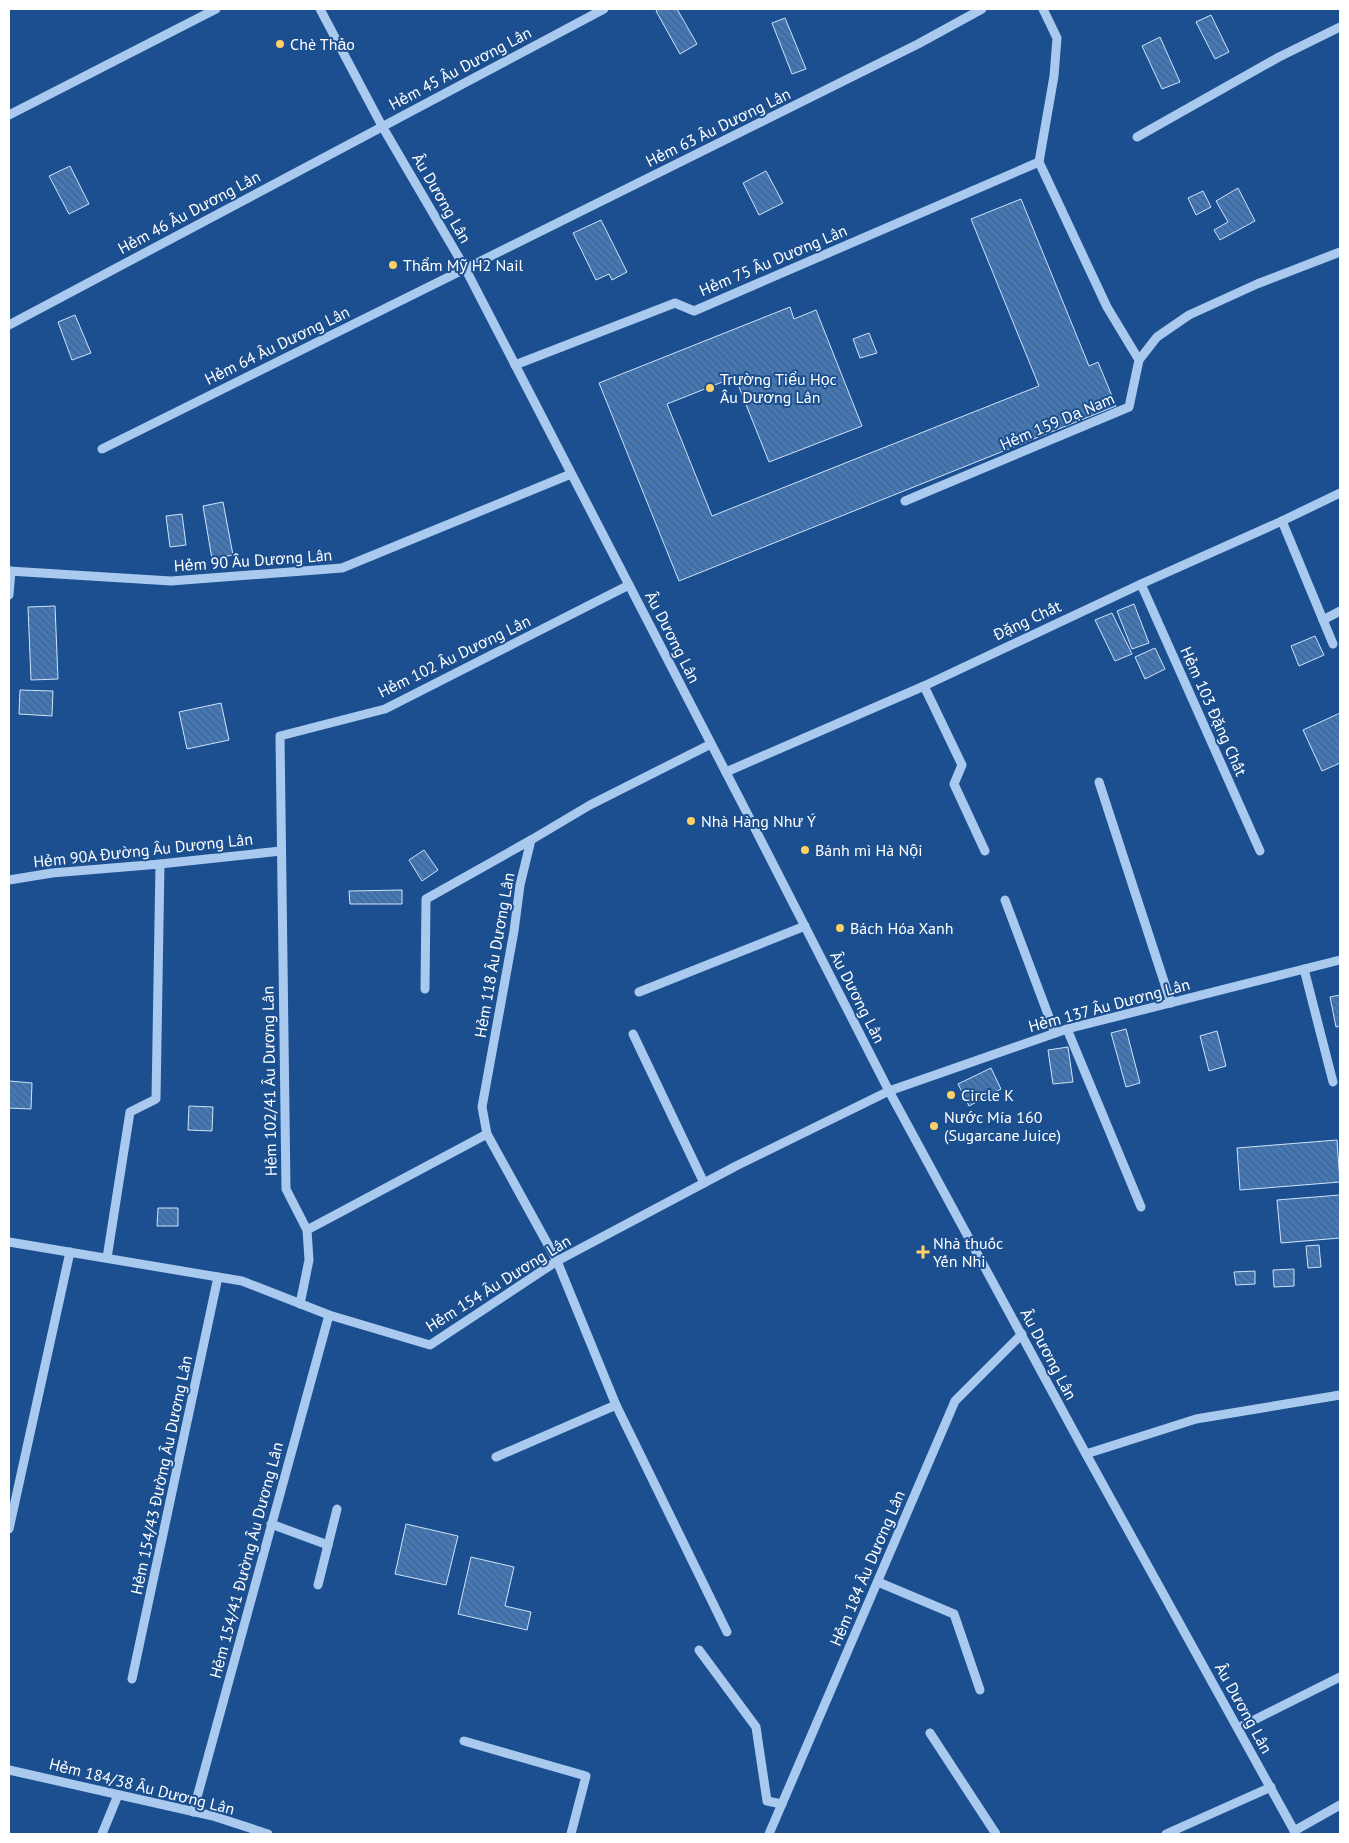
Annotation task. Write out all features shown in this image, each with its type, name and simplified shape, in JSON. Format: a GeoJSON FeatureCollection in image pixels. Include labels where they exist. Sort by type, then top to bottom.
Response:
{"type":"FeatureCollection","features":[{"type":"Feature","properties":{"kind":"street"},"geometry":{"type":"LineString","coordinates":[[9,115],[216,9]]}},
{"type":"Feature","properties":{"kind":"street","name":"Âu Dương Lân"},"geometry":{"type":"LineString","coordinates":[[320,9],[382,126],[466,268],[889,1090],[1086,1454],[1295,1833]]}},
{"type":"Feature","properties":{"kind":"street","name":"Hẻm 45 Âu Dương Lân"},"geometry":{"type":"LineString","coordinates":[[382,126],[604,9]]}},
{"type":"Feature","properties":{"kind":"street","name":"Hẻm 63 Âu Dương Lân"},"geometry":{"type":"LineString","coordinates":[[466,268],[918,44],[982,9]]}},
{"type":"Feature","properties":{"kind":"street"},"geometry":{"type":"LineString","coordinates":[[1043,9],[1057,38],[1054,76],[1039,162],[1108,307],[1139,360]]}},
{"type":"Feature","properties":{"kind":"street"},"geometry":{"type":"LineString","coordinates":[[1137,137],[1280,57],[1340,27]]}},
{"type":"Feature","properties":{"kind":"street","name":"Hẻm 46 Âu Dương Lân"},"geometry":{"type":"LineString","coordinates":[[9,325],[382,126]]}},
{"type":"Feature","properties":{"kind":"street","name":"Hẻm 75 Âu Dương Lân"},"geometry":{"type":"LineString","coordinates":[[516,365],[675,303],[694,311],[1039,162]]}},
{"type":"Feature","properties":{"kind":"street","name":"Hẻm 159 Dạ Nam"},"geometry":{"type":"LineString","coordinates":[[905,501],[1129,407],[1139,360],[1158,337],[1189,315],[1257,284],[1340,252]]}},
{"type":"Feature","properties":{"kind":"street","name":"Hẻm 64 Âu Dương Lân"},"geometry":{"type":"LineString","coordinates":[[102,448],[466,268]]}},
{"type":"Feature","properties":{"kind":"street","name":"Hẻm 90 Âu Dương Lân"},"geometry":{"type":"LineString","coordinates":[[10,571],[171,581],[342,568],[571,474]]}},
{"type":"Feature","properties":{"kind":"street","name":"Đặng Chất"},"geometry":{"type":"LineString","coordinates":[[726,772],[924,686],[1340,493]]}},
{"type":"Feature","properties":{"kind":"street"},"geometry":{"type":"LineString","coordinates":[[1282,521],[1333,644]]}},
{"type":"Feature","properties":{"kind":"street"},"geometry":{"type":"LineString","coordinates":[[9,595],[10,571]]}},
{"type":"Feature","properties":{"kind":"street","name":"Hẻm 103 Đặng Chất"},"geometry":{"type":"LineString","coordinates":[[1141,584],[1260,851]]}},
{"type":"Feature","properties":{"kind":"street","name":"Hẻm 102 Âu Dương Lân"},"geometry":{"type":"LineString","coordinates":[[281,851],[280,736],[385,709],[629,585]]}},
{"type":"Feature","properties":{"kind":"street"},"geometry":{"type":"LineString","coordinates":[[1323,620],[1340,611]]}},
{"type":"Feature","properties":{"kind":"street"},"geometry":{"type":"LineString","coordinates":[[924,686],[962,765],[954,784],[985,851]]}},
{"type":"Feature","properties":{"kind":"street"},"geometry":{"type":"LineString","coordinates":[[425,989],[426,899],[590,805],[711,744]]}},
{"type":"Feature","properties":{"kind":"street"},"geometry":{"type":"LineString","coordinates":[[1099,782],[1171,1003]]}},
{"type":"Feature","properties":{"kind":"street","name":"Hẻm 118 Âu Dương Lân"},"geometry":{"type":"LineString","coordinates":[[531,840],[520,885],[514,931],[482,1107],[487,1134],[557,1261],[616,1405],[726,1632]]}},
{"type":"Feature","properties":{"kind":"street","name":"Hẻm 90A Đường Âu Dương Lân"},"geometry":{"type":"LineString","coordinates":[[9,880],[52,873],[281,851]]}},
{"type":"Feature","properties":{"kind":"street","name":"Hẻm 102/41 Âu Dương Lân"},"geometry":{"type":"LineString","coordinates":[[281,851],[286,1190],[307,1230],[309,1260],[300,1304]]}},
{"type":"Feature","properties":{"kind":"street"},"geometry":{"type":"LineString","coordinates":[[107,1258],[130,1112],[156,1099],[160,864]]}},
{"type":"Feature","properties":{"kind":"street"},"geometry":{"type":"LineString","coordinates":[[1005,900],[1055,1033]]}},
{"type":"Feature","properties":{"kind":"street"},"geometry":{"type":"LineString","coordinates":[[639,992],[805,926]]}},
{"type":"Feature","properties":{"kind":"street","name":"Hẻm 137 Âu Dương Lân"},"geometry":{"type":"LineString","coordinates":[[889,1090],[1067,1029],[1340,960]]}},
{"type":"Feature","properties":{"kind":"street"},"geometry":{"type":"LineString","coordinates":[[1304,969],[1333,1082]]}},
{"type":"Feature","properties":{"kind":"street"},"geometry":{"type":"LineString","coordinates":[[1067,1029],[1141,1207]]}},
{"type":"Feature","properties":{"kind":"street"},"geometry":{"type":"LineString","coordinates":[[633,1034],[704,1183]]}},
{"type":"Feature","properties":{"kind":"street","name":"Hẻm 154 Âu Dương Lân"},"geometry":{"type":"LineString","coordinates":[[9,1242],[242,1281],[329,1315],[430,1345],[557,1261],[704,1183],[889,1090]]}},
{"type":"Feature","properties":{"kind":"street"},"geometry":{"type":"LineString","coordinates":[[307,1230],[487,1134]]}},
{"type":"Feature","properties":{"kind":"street"},"geometry":{"type":"LineString","coordinates":[[9,1529],[70,1252]]}},
{"type":"Feature","properties":{"kind":"street","name":"Hẻm 154/43 Đường Âu Dương Lân"},"geometry":{"type":"LineString","coordinates":[[132,1679],[218,1277]]}},
{"type":"Feature","properties":{"kind":"street","name":"Hẻm 154/41 Đường Âu Dương Lân"},"geometry":{"type":"LineString","coordinates":[[193,1812],[329,1315]]}},
{"type":"Feature","properties":{"kind":"street","name":"Hẻm 184 Âu Dương Lân"},"geometry":{"type":"LineString","coordinates":[[771,1833],[955,1401],[1022,1334]]}},
{"type":"Feature","properties":{"kind":"street"},"geometry":{"type":"LineString","coordinates":[[1086,1454],[1196,1419],[1340,1395]]}},
{"type":"Feature","properties":{"kind":"street"},"geometry":{"type":"LineString","coordinates":[[496,1457],[616,1405]]}},
{"type":"Feature","properties":{"kind":"street"},"geometry":{"type":"LineString","coordinates":[[318,1585],[337,1508]]}},
{"type":"Feature","properties":{"kind":"street"},"geometry":{"type":"LineString","coordinates":[[271,1524],[328,1545]]}},
{"type":"Feature","properties":{"kind":"street"},"geometry":{"type":"LineString","coordinates":[[878,1582],[954,1614],[980,1690]]}},
{"type":"Feature","properties":{"kind":"street"},"geometry":{"type":"LineString","coordinates":[[698,1650],[756,1727],[767,1801],[782,1804]]}},
{"type":"Feature","properties":{"kind":"street"},"geometry":{"type":"LineString","coordinates":[[1238,1728],[1340,1677]]}},
{"type":"Feature","properties":{"kind":"street"},"geometry":{"type":"LineString","coordinates":[[930,1732],[996,1834]]}},
{"type":"Feature","properties":{"kind":"street"},"geometry":{"type":"LineString","coordinates":[[464,1741],[586,1776],[571,1834]]}},
{"type":"Feature","properties":{"kind":"street","name":"Hẻm 184/38 Âu Dương Lân"},"geometry":{"type":"LineString","coordinates":[[9,1770],[213,1816],[268,1834]]}},
{"type":"Feature","properties":{"kind":"street"},"geometry":{"type":"LineString","coordinates":[[1166,1834],[1271,1787]]}},
{"type":"Feature","properties":{"kind":"street"},"geometry":{"type":"LineString","coordinates":[[102,1834],[118,1795]]}},
{"type":"Feature","properties":{"kind":"street"},"geometry":{"type":"LineString","coordinates":[[1295,1833],[1340,1805]]}},
{"type":"Feature","properties":{"kind":"building"},"geometry":{"type":"Polygon","coordinates":[[[659,9],[677,9],[697,44],[680,54],[656,11],[659,9]]]}},
{"type":"Feature","properties":{"kind":"building"},"geometry":{"type":"Polygon","coordinates":[[[1211,15],[1229,52],[1215,59],[1196,22],[1211,15]]]}},
{"type":"Feature","properties":{"kind":"building"},"geometry":{"type":"Polygon","coordinates":[[[785,18],[806,69],[792,74],[772,23],[785,18]]]}},
{"type":"Feature","properties":{"kind":"building"},"geometry":{"type":"Polygon","coordinates":[[[1160,37],[1180,82],[1162,89],[1142,46],[1160,37]]]}},
{"type":"Feature","properties":{"kind":"building"},"geometry":{"type":"Polygon","coordinates":[[[70,166],[89,204],[69,214],[49,176],[70,166]]]}},
{"type":"Feature","properties":{"kind":"building"},"geometry":{"type":"Polygon","coordinates":[[[766,171],[783,203],[759,215],[743,183],[766,171]]]}},
{"type":"Feature","properties":{"kind":"building"},"geometry":{"type":"Polygon","coordinates":[[[1238,188],[1255,221],[1220,240],[1214,230],[1228,222],[1216,201],[1238,188]]]}},
{"type":"Feature","properties":{"kind":"building"},"geometry":{"type":"Polygon","coordinates":[[[1203,191],[1211,207],[1196,215],[1188,198],[1203,191]]]}},
{"type":"Feature","properties":{"kind":"building"},"geometry":{"type":"Polygon","coordinates":[[[1021,199],[1089,366],[1098,362],[1116,406],[679,581],[599,383],[790,307],[794,319],[816,310],[862,426],[769,462],[735,377],[667,404],[712,516],[1039,386],[971,219],[1021,199]]]}},
{"type":"Feature","properties":{"kind":"building"},"geometry":{"type":"Polygon","coordinates":[[[601,220],[627,272],[612,280],[609,274],[596,280],[573,233],[601,220]]]}},
{"type":"Feature","properties":{"kind":"building"},"geometry":{"type":"Polygon","coordinates":[[[75,315],[91,353],[72,360],[58,322],[75,315]]]}},
{"type":"Feature","properties":{"kind":"building"},"geometry":{"type":"Polygon","coordinates":[[[869,333],[877,353],[860,358],[853,339],[869,333]]]}},
{"type":"Feature","properties":{"kind":"building"},"geometry":{"type":"Polygon","coordinates":[[[223,502],[233,555],[212,559],[203,506],[223,502]]]}},
{"type":"Feature","properties":{"kind":"building"},"geometry":{"type":"Polygon","coordinates":[[[182,514],[186,545],[170,547],[166,516],[182,514]]]}},
{"type":"Feature","properties":{"kind":"building"},"geometry":{"type":"Polygon","coordinates":[[[1134,604],[1149,643],[1132,649],[1117,611],[1134,604]]]}},
{"type":"Feature","properties":{"kind":"building"},"geometry":{"type":"Polygon","coordinates":[[[55,606],[58,679],[31,680],[28,607],[55,606]]]}},
{"type":"Feature","properties":{"kind":"building"},"geometry":{"type":"Polygon","coordinates":[[[1112,613],[1132,654],[1115,661],[1095,620],[1112,613]]]}},
{"type":"Feature","properties":{"kind":"building"},"geometry":{"type":"Polygon","coordinates":[[[1315,636],[1324,655],[1299,666],[1291,646],[1315,636]]]}},
{"type":"Feature","properties":{"kind":"building"},"geometry":{"type":"Polygon","coordinates":[[[1155,648],[1165,669],[1145,679],[1135,657],[1155,648]]]}},
{"type":"Feature","properties":{"kind":"building"},"geometry":{"type":"Polygon","coordinates":[[[20,690],[53,691],[52,716],[19,714],[20,690]]]}},
{"type":"Feature","properties":{"kind":"building"},"geometry":{"type":"Polygon","coordinates":[[[221,703],[229,740],[187,749],[179,712],[221,703]]]}},
{"type":"Feature","properties":{"kind":"building"},"geometry":{"type":"Polygon","coordinates":[[[1340,713],[1340,763],[1322,771],[1303,730],[1340,713]]]}},
{"type":"Feature","properties":{"kind":"building"},"geometry":{"type":"Polygon","coordinates":[[[424,850],[438,870],[422,881],[409,860],[424,850]]]}},
{"type":"Feature","properties":{"kind":"building"},"geometry":{"type":"Polygon","coordinates":[[[402,890],[402,904],[350,904],[349,891],[402,890]]]}},
{"type":"Feature","properties":{"kind":"building"},"geometry":{"type":"Polygon","coordinates":[[[1340,995],[1340,1026],[1336,1027],[1330,997],[1340,995]]]}},
{"type":"Feature","properties":{"kind":"building"},"geometry":{"type":"Polygon","coordinates":[[[1126,1029],[1140,1083],[1126,1087],[1111,1033],[1126,1029]]]}},
{"type":"Feature","properties":{"kind":"building"},"geometry":{"type":"Polygon","coordinates":[[[1217,1031],[1226,1066],[1209,1071],[1200,1036],[1217,1031]]]}},
{"type":"Feature","properties":{"kind":"building"},"geometry":{"type":"Polygon","coordinates":[[[1068,1047],[1073,1082],[1053,1084],[1048,1050],[1068,1047]]]}},
{"type":"Feature","properties":{"kind":"building"},"geometry":{"type":"Polygon","coordinates":[[[991,1068],[1001,1089],[969,1106],[958,1084],[991,1068]]]}},
{"type":"Feature","properties":{"kind":"building"},"geometry":{"type":"Polygon","coordinates":[[[9,1081],[32,1083],[31,1109],[9,1108],[9,1081]]]}},
{"type":"Feature","properties":{"kind":"building"},"geometry":{"type":"Polygon","coordinates":[[[189,1106],[213,1107],[212,1131],[188,1130],[189,1106]]]}},
{"type":"Feature","properties":{"kind":"building"},"geometry":{"type":"Polygon","coordinates":[[[1337,1140],[1340,1182],[1240,1190],[1237,1148],[1337,1140]]]}},
{"type":"Feature","properties":{"kind":"building"},"geometry":{"type":"Polygon","coordinates":[[[1340,1195],[1340,1238],[1281,1243],[1277,1200],[1340,1195]]]}},
{"type":"Feature","properties":{"kind":"building"},"geometry":{"type":"Polygon","coordinates":[[[158,1208],[178,1208],[178,1226],[157,1226],[158,1208]]]}},
{"type":"Feature","properties":{"kind":"building"},"geometry":{"type":"Polygon","coordinates":[[[1319,1245],[1321,1267],[1308,1268],[1306,1246],[1319,1245]]]}},
{"type":"Feature","properties":{"kind":"building"},"geometry":{"type":"Polygon","coordinates":[[[1294,1269],[1294,1286],[1274,1287],[1273,1270],[1294,1269]]]}},
{"type":"Feature","properties":{"kind":"building"},"geometry":{"type":"Polygon","coordinates":[[[1255,1271],[1255,1284],[1236,1285],[1234,1272],[1255,1271]]]}},
{"type":"Feature","properties":{"kind":"building"},"geometry":{"type":"Polygon","coordinates":[[[406,1524],[458,1536],[446,1585],[395,1574],[406,1524]]]}},
{"type":"Feature","properties":{"kind":"building"},"geometry":{"type":"Polygon","coordinates":[[[471,1557],[514,1567],[505,1606],[531,1612],[527,1630],[458,1614],[471,1557]]]}},
{"type":"Feature","properties":{"kind":"place","name":"Chè Thảo"},"geometry":{"type":"Point","coordinates":[280,44]}},
{"type":"Feature","properties":{"kind":"place","name":"Thẩm Mỹ H2 Nail"},"geometry":{"type":"Point","coordinates":[393,265]}},
{"type":"Feature","properties":{"kind":"place","name":"Trường Tiểu Học Âu Dương Lân"},"geometry":{"type":"Point","coordinates":[710,388]}},
{"type":"Feature","properties":{"kind":"place","name":"Nhà Hàng Như Ý"},"geometry":{"type":"Point","coordinates":[691,821]}},
{"type":"Feature","properties":{"kind":"place","name":"Bánh mì Hà Nội"},"geometry":{"type":"Point","coordinates":[805,850]}},
{"type":"Feature","properties":{"kind":"place","name":"Bách Hóa Xanh"},"geometry":{"type":"Point","coordinates":[840,928]}},
{"type":"Feature","properties":{"kind":"place","name":"Circle K"},"geometry":{"type":"Point","coordinates":[951,1095]}},
{"type":"Feature","properties":{"kind":"place","name":"Nước Mía 160 (Sugarcane Juice)"},"geometry":{"type":"Point","coordinates":[934,1126]}},
{"type":"Feature","properties":{"kind":"place","name":"Nhà thuốc Yến Nhi"},"geometry":{"type":"Point","coordinates":[923,1252]}}]}
